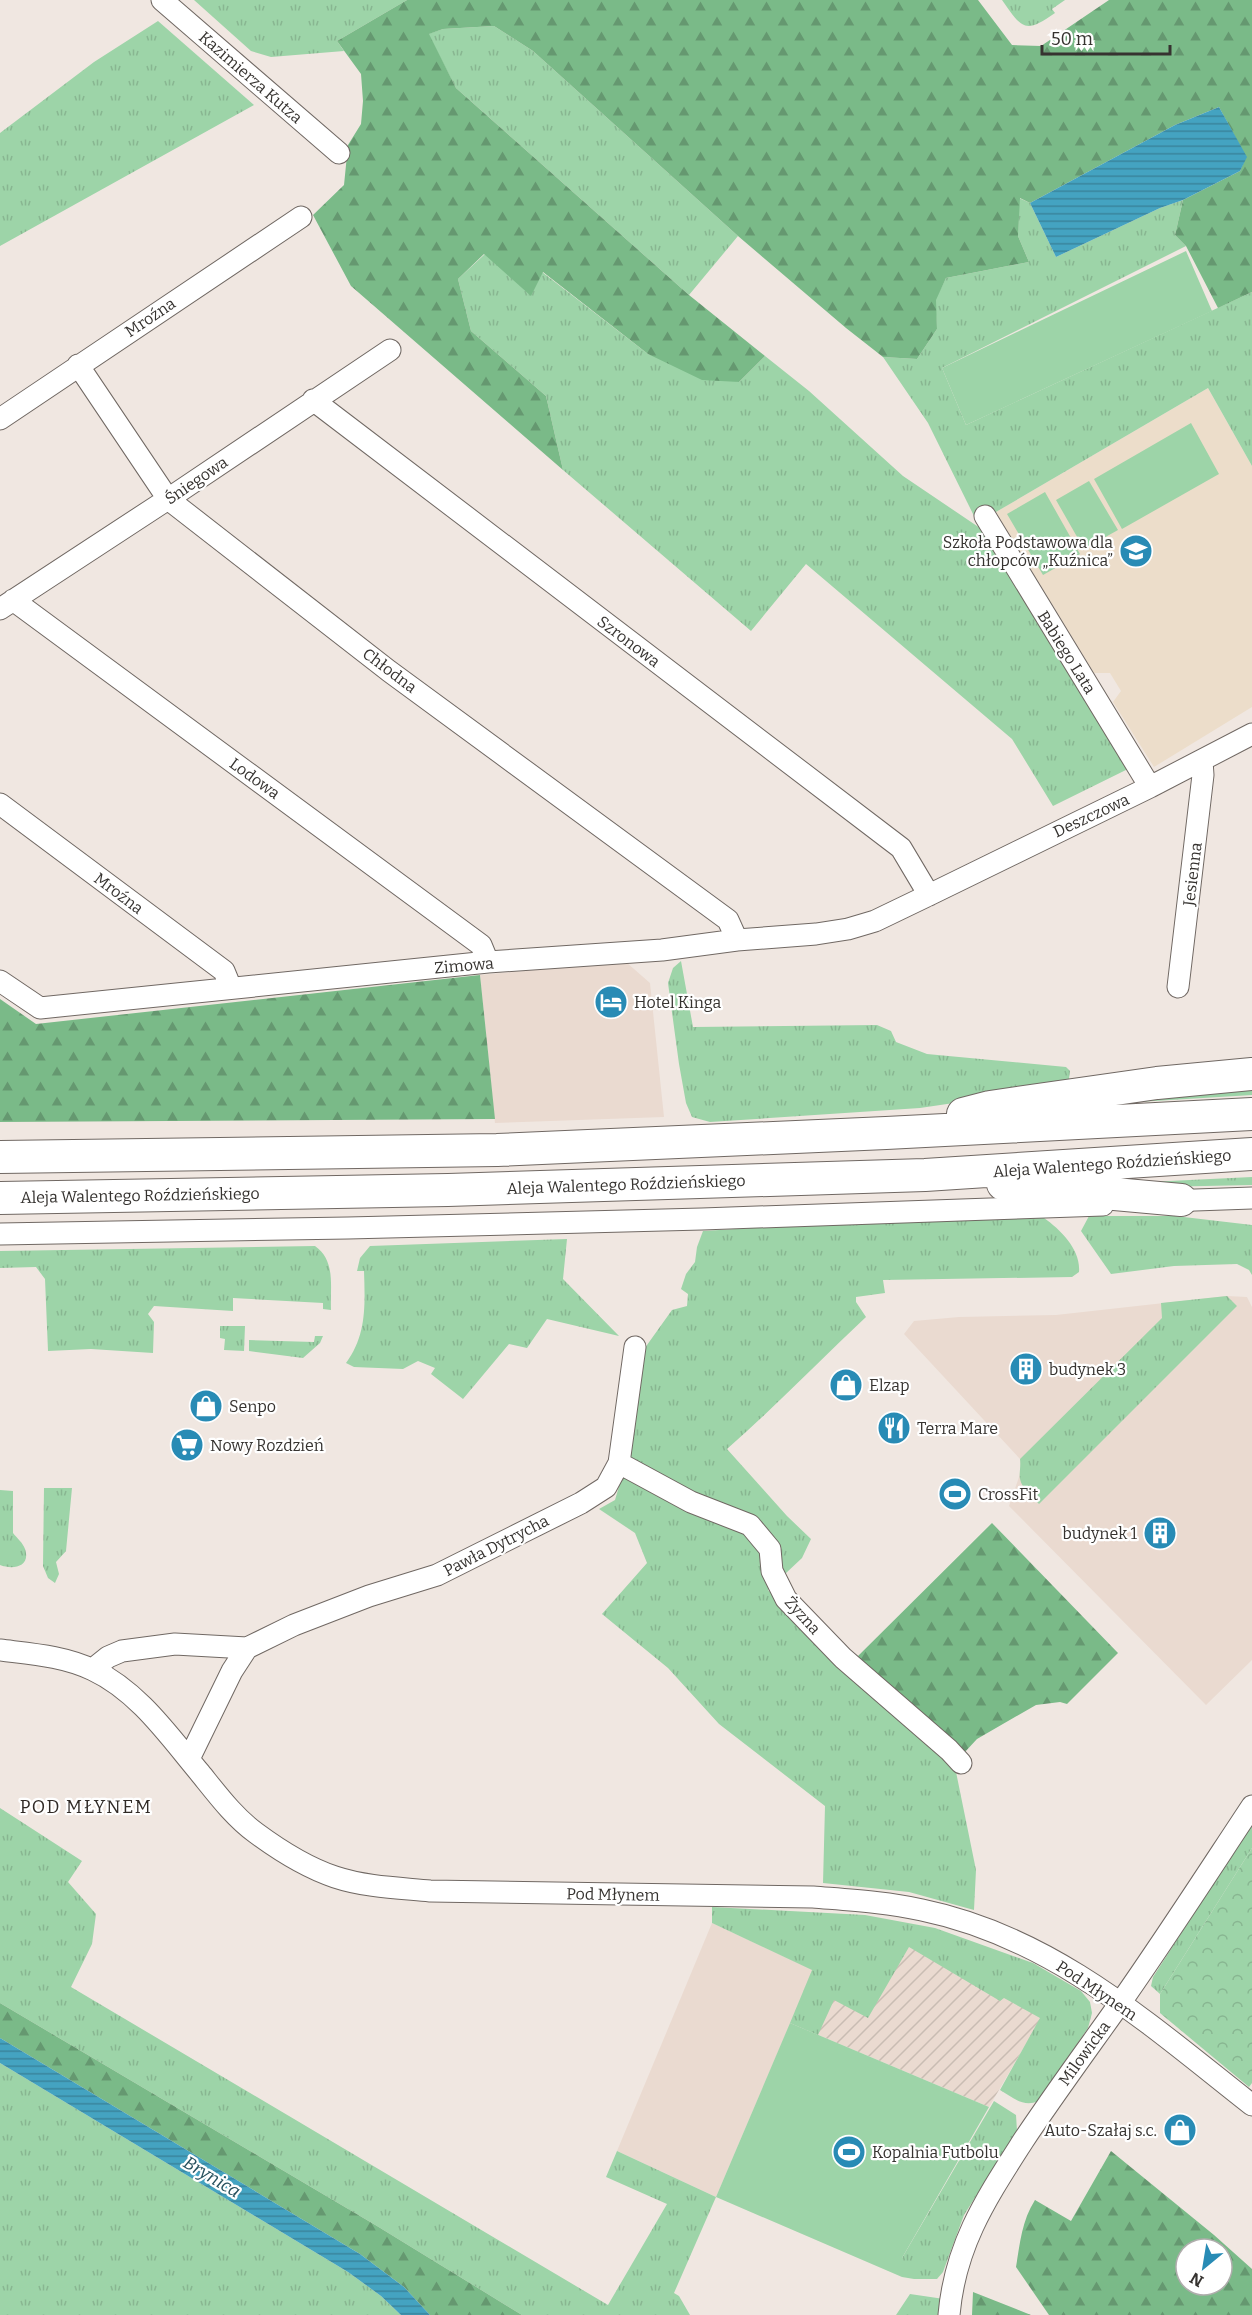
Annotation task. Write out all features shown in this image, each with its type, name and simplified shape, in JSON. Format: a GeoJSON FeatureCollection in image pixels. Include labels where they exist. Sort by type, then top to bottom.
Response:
{"type":"FeatureCollection","features":[{"type":"Feature","properties":{"kind":"highway"},"geometry":{"type":"LineString","coordinates":[[886,1133],[990,1107],[1157,1083],[1252,1074]]}},
{"type":"Feature","properties":{"kind":"highway"},"geometry":{"type":"LineString","coordinates":[[0,1157],[497,1150],[1252,1114]]}},
{"type":"Feature","properties":{"kind":"highway"},"geometry":{"type":"LineString","coordinates":[[0,1147],[51,1157]]}},
{"type":"Feature","properties":{"kind":"highway","name":"Aleja Walentego Roździeńskiego"},"geometry":{"type":"LineString","coordinates":[[0,1198],[424,1190],[925,1174],[1252,1154]]}},
{"type":"Feature","properties":{"kind":"highway"},"geometry":{"type":"LineString","coordinates":[[925,1174],[1061,1191],[1181,1200]]}},
{"type":"Feature","properties":{"kind":"street","name":"Kazimierza Kutza"},"geometry":{"type":"LineString","coordinates":[[162,0],[339,153]]}},
{"type":"Feature","properties":{"kind":"street","name":"Mroźna"},"geometry":{"type":"LineString","coordinates":[[0,418],[301,217]]}},
{"type":"Feature","properties":{"kind":"street","name":"Śniegowa"},"geometry":{"type":"LineString","coordinates":[[7,604],[390,350]]}},
{"type":"Feature","properties":{"kind":"street","name":"Chłodna"},"geometry":{"type":"LineString","coordinates":[[78,365],[168,499],[389,670],[728,920],[737,940]]}},
{"type":"Feature","properties":{"kind":"street","name":"Szronowa"},"geometry":{"type":"LineString","coordinates":[[313,400],[901,848],[929,895]]}},
{"type":"Feature","properties":{"kind":"street","name":"Babiego Lata"},"geometry":{"type":"LineString","coordinates":[[984,516],[1150,787]]}},
{"type":"Feature","properties":{"kind":"street","name":"Lodowa"},"geometry":{"type":"LineString","coordinates":[[7,604],[481,945],[488,962]]}},
{"type":"Feature","properties":{"kind":"street","name":"Deszczowa"},"geometry":{"type":"LineString","coordinates":[[929,895],[1150,787],[1252,734]]}},
{"type":"Feature","properties":{"kind":"street","name":"Jesienna"},"geometry":{"type":"LineString","coordinates":[[1178,987],[1203,775],[1202,761]]}},
{"type":"Feature","properties":{"kind":"street","name":"Mroźna"},"geometry":{"type":"LineString","coordinates":[[0,804],[224,971],[231,988]]}},
{"type":"Feature","properties":{"kind":"street","name":"Zimowa"},"geometry":{"type":"LineString","coordinates":[[0,981],[40,1008],[488,962],[662,950],[737,940],[816,934],[848,929],[875,921],[929,895]]}},
{"type":"Feature","properties":{"kind":"street"},"geometry":{"type":"LineString","coordinates":[[0,1234],[702,1219],[1252,1198]]}},
{"type":"Feature","properties":{"kind":"street","name":"Pawła Dytrycha"},"geometry":{"type":"LineString","coordinates":[[93,1670],[108,1657],[122,1651],[175,1644],[247,1648],[294,1625],[369,1596],[437,1575],[589,1498],[606,1487],[619,1463],[635,1347]]}},
{"type":"Feature","properties":{"kind":"street","name":"Żyzna"},"geometry":{"type":"LineString","coordinates":[[619,1463],[691,1502],[750,1525],[770,1549],[772,1571],[786,1599],[843,1658],[950,1750],[961,1763]]}},
{"type":"Feature","properties":{"kind":"street"},"geometry":{"type":"LineString","coordinates":[[189,1759],[232,1671],[247,1648]]}},
{"type":"Feature","properties":{"kind":"street","name":"Pod Młynem"},"geometry":{"type":"LineString","coordinates":[[0,1650],[61,1659],[93,1670],[113,1681],[168,1732],[225,1803],[255,1832],[289,1855],[335,1877],[430,1891],[813,1897],[862,1901],[922,1910],[982,1927],[1023,1944],[1080,1975],[1252,2105]]}},
{"type":"Feature","properties":{"kind":"street","name":"Milowicka"},"geometry":{"type":"LineString","coordinates":[[949,2315],[957,2266],[970,2229],[983,2204],[1078,2060],[1120,2003],[1252,1806]]}},
{"type":"Feature","properties":{"kind":"shaded area","name":"Szkoła Podstawowa dla chłopców „Kuźnica”"},"geometry":{"type":"Polygon","coordinates":[[[1208,388],[1252,466],[1252,707],[1154,767],[1113,702],[1121,691],[1110,673],[1094,673],[996,512],[1208,388]]]}},
{"type":"Feature","properties":{"kind":"shaded area"},"geometry":{"type":"Polygon","coordinates":[[[626,962],[650,983],[664,1117],[495,1123],[480,975],[626,962]]]}},
{"type":"Feature","properties":{"kind":"shaded area"},"geometry":{"type":"Polygon","coordinates":[[[1227,1296],[1247,1297],[1252,1307],[1252,1660],[1206,1705],[1009,1506],[1019,1477],[1020,1459],[904,1334],[914,1321],[959,1317],[1056,1315],[1227,1296]]]}},
{"type":"Feature","properties":{"kind":"shaded area"},"geometry":{"type":"Polygon","coordinates":[[[712,1923],[813,1970],[716,2197],[617,2151],[712,1923]]]}},
{"type":"Feature","properties":{"kind":"shaded area"},"geometry":{"type":"Polygon","coordinates":[[[911,1934],[1033,1963],[1052,1975],[1067,2013],[1047,2008],[989,2107],[790,2023],[813,1970],[911,1934]]]}},
{"type":"Feature","properties":{"kind":"green space"},"geometry":{"type":"Polygon","coordinates":[[[194,0],[407,0],[337,41],[344,51],[271,57],[251,51],[194,0]]]}},
{"type":"Feature","properties":{"kind":"green space"},"geometry":{"type":"Polygon","coordinates":[[[407,0],[978,0],[1012,45],[1041,46],[1109,0],[1252,0],[1252,292],[1218,308],[1186,246],[1175,235],[1183,200],[1240,171],[1246,157],[1219,107],[1175,125],[1030,203],[1020,198],[1018,236],[1029,262],[946,278],[936,300],[937,329],[917,359],[883,357],[738,236],[533,51],[494,26],[443,29],[429,34],[456,88],[689,295],[765,356],[739,382],[702,380],[648,354],[543,272],[531,296],[484,254],[458,279],[471,331],[546,396],[563,470],[351,286],[313,215],[344,185],[348,145],[361,124],[363,101],[361,74],[337,41],[407,0]]]}},
{"type":"Feature","properties":{"kind":"green space"},"geometry":{"type":"Polygon","coordinates":[[[1002,0],[1065,0],[1052,9],[1055,13],[1030,26],[1019,22],[1002,0]]]}},
{"type":"Feature","properties":{"kind":"green space"},"geometry":{"type":"Polygon","coordinates":[[[158,21],[254,105],[0,246],[0,133],[94,62],[158,21]]]}},
{"type":"Feature","properties":{"kind":"green space"},"geometry":{"type":"Polygon","coordinates":[[[494,26],[533,51],[738,236],[689,295],[456,88],[428,34],[443,29],[494,26]]]}},
{"type":"Feature","properties":{"kind":"green space"},"geometry":{"type":"Polygon","coordinates":[[[1019,198],[1030,203],[1056,257],[1160,208],[1183,200],[1175,235],[1186,246],[942,368],[966,425],[1252,292],[1252,466],[1208,388],[996,512],[975,518],[928,423],[883,357],[917,359],[937,329],[935,300],[946,278],[1029,262],[1018,236],[1019,198]]]}},
{"type":"Feature","properties":{"kind":"green space"},"geometry":{"type":"Polygon","coordinates":[[[1186,251],[1212,311],[966,425],[942,368],[1186,251]]]}},
{"type":"Feature","properties":{"kind":"green space"},"geometry":{"type":"Polygon","coordinates":[[[485,254],[542,272],[648,354],[739,382],[765,356],[809,391],[903,476],[980,528],[1132,767],[1053,806],[1012,739],[806,564],[751,631],[563,470],[546,396],[471,331],[458,279],[485,254]]]}},
{"type":"Feature","properties":{"kind":"green space"},"geometry":{"type":"Polygon","coordinates":[[[1191,423],[1219,474],[1122,529],[1094,479],[1191,423]]]}},
{"type":"Feature","properties":{"kind":"green space"},"geometry":{"type":"Polygon","coordinates":[[[1089,481],[1118,530],[1084,549],[1056,500],[1089,481]]]}},
{"type":"Feature","properties":{"kind":"green space"},"geometry":{"type":"Polygon","coordinates":[[[1045,492],[1080,554],[1043,575],[1007,514],[1045,492]]]}},
{"type":"Feature","properties":{"kind":"green space"},"geometry":{"type":"Polygon","coordinates":[[[681,961],[693,1027],[877,1025],[891,1031],[896,1042],[927,1054],[1066,1067],[1070,1071],[1068,1086],[920,1108],[710,1122],[692,1117],[686,1103],[679,1064],[668,983],[673,968],[681,961]]]}},
{"type":"Feature","properties":{"kind":"green space"},"geometry":{"type":"Polygon","coordinates":[[[480,975],[495,1119],[0,1122],[0,999],[36,1024],[480,975]]]}},
{"type":"Feature","properties":{"kind":"green space"},"geometry":{"type":"Polygon","coordinates":[[[1252,1087],[1252,1095],[1121,1103],[1252,1087]]]}},
{"type":"Feature","properties":{"kind":"green space"},"geometry":{"type":"Polygon","coordinates":[[[1252,1177],[1252,1185],[1110,1188],[1086,1185],[1252,1177]]]}},
{"type":"Feature","properties":{"kind":"green space"},"geometry":{"type":"Polygon","coordinates":[[[1089,1216],[1175,1216],[1252,1225],[1252,1275],[1249,1270],[1237,1264],[1174,1266],[1111,1274],[1081,1231],[1089,1216]]]}},
{"type":"Feature","properties":{"kind":"green space"},"geometry":{"type":"Polygon","coordinates":[[[1044,1218],[1069,1241],[1077,1256],[1079,1272],[1072,1277],[883,1280],[885,1293],[856,1297],[856,1302],[866,1317],[727,1449],[787,1516],[811,1539],[802,1558],[768,1590],[836,1660],[955,1767],[976,1870],[974,1910],[909,1892],[823,1883],[825,1806],[719,1724],[668,1668],[602,1614],[647,1563],[635,1533],[599,1509],[615,1500],[633,1439],[642,1352],[672,1310],[687,1306],[688,1294],[681,1289],[686,1274],[695,1262],[697,1247],[703,1231],[835,1223],[1044,1218]]]}},
{"type":"Feature","properties":{"kind":"green space"},"geometry":{"type":"Polygon","coordinates":[[[567,1239],[563,1279],[619,1336],[547,1319],[527,1348],[509,1344],[463,1399],[431,1374],[435,1368],[418,1361],[403,1369],[354,1367],[346,1363],[358,1341],[361,1330],[364,1307],[364,1271],[357,1271],[360,1258],[370,1246],[567,1239]]]}},
{"type":"Feature","properties":{"kind":"green space"},"geometry":{"type":"Polygon","coordinates":[[[315,1246],[322,1252],[329,1267],[331,1310],[323,1309],[323,1303],[233,1298],[233,1311],[154,1306],[148,1314],[154,1322],[153,1353],[91,1349],[48,1351],[45,1279],[36,1267],[0,1268],[0,1251],[315,1246]]]}},
{"type":"Feature","properties":{"kind":"green space"},"geometry":{"type":"Polygon","coordinates":[[[1227,1296],[1237,1306],[1039,1504],[1021,1483],[1020,1459],[1162,1318],[1161,1303],[1227,1296]]]}},
{"type":"Feature","properties":{"kind":"green space"},"geometry":{"type":"Polygon","coordinates":[[[220,1326],[245,1326],[244,1351],[224,1350],[225,1339],[220,1338],[220,1326]]]}},
{"type":"Feature","properties":{"kind":"green space"},"geometry":{"type":"Polygon","coordinates":[[[315,1336],[323,1336],[320,1343],[303,1358],[249,1351],[249,1340],[314,1342],[315,1336]]]}},
{"type":"Feature","properties":{"kind":"green space"},"geometry":{"type":"Polygon","coordinates":[[[44,1488],[72,1488],[66,1551],[56,1562],[59,1574],[55,1583],[48,1578],[43,1566],[44,1488]]]}},
{"type":"Feature","properties":{"kind":"green space"},"geometry":{"type":"Polygon","coordinates":[[[0,1490],[13,1491],[13,1533],[25,1549],[26,1555],[20,1566],[0,1565],[0,1490]]]}},
{"type":"Feature","properties":{"kind":"green space"},"geometry":{"type":"Polygon","coordinates":[[[992,1523],[1118,1653],[1067,1704],[1060,1702],[1036,1705],[977,1739],[964,1753],[854,1660],[992,1523]]]}},
{"type":"Feature","properties":{"kind":"green space"},"geometry":{"type":"Polygon","coordinates":[[[0,1808],[82,1861],[68,1882],[96,1914],[92,1944],[71,1987],[608,2305],[667,2204],[606,2177],[617,2151],[716,2197],[674,2293],[679,2296],[690,2315],[522,2315],[377,2226],[0,2003],[0,1808]]]}},
{"type":"Feature","properties":{"kind":"green space"},"geometry":{"type":"Polygon","coordinates":[[[1252,1823],[1252,1848],[1160,1994],[1151,1986],[1153,1977],[1252,1823]]]}},
{"type":"Feature","properties":{"kind":"green space"},"geometry":{"type":"Polygon","coordinates":[[[1252,1848],[1252,2083],[1249,2087],[1160,2013],[1160,1994],[1252,1848]]]}},
{"type":"Feature","properties":{"kind":"green space"},"geometry":{"type":"Polygon","coordinates":[[[712,1907],[865,1915],[935,1928],[1033,1963],[1081,1991],[1090,2002],[1092,2013],[1088,2028],[1038,2101],[1023,2102],[1000,2090],[1040,2018],[1004,1998],[1000,2001],[909,1947],[868,2018],[834,2000],[818,2035],[790,2023],[812,1970],[712,1923],[712,1907]]]}},
{"type":"Feature","properties":{"kind":"green space"},"geometry":{"type":"Polygon","coordinates":[[[0,2003],[377,2226],[522,2315],[430,2315],[404,2287],[360,2254],[0,2038],[0,2003]]]}},
{"type":"Feature","properties":{"kind":"green space","name":"Kopalnia Futbolu"},"geometry":{"type":"Polygon","coordinates":[[[790,2023],[989,2107],[902,2258],[902,2277],[716,2197],[790,2023]]]}},
{"type":"Feature","properties":{"kind":"green space"},"geometry":{"type":"Polygon","coordinates":[[[0,2063],[348,2272],[381,2296],[401,2315],[0,2315],[0,2063]]]}},
{"type":"Feature","properties":{"kind":"green space"},"geometry":{"type":"Polygon","coordinates":[[[994,2101],[1016,2115],[1017,2131],[964,2215],[943,2272],[937,2279],[902,2277],[902,2258],[994,2101]]]}},
{"type":"Feature","properties":{"kind":"green space"},"geometry":{"type":"Polygon","coordinates":[[[1111,2151],[1216,2237],[1174,2237],[1174,2297],[1234,2297],[1234,2253],[1252,2269],[1252,2315],[1049,2315],[1016,2267],[1022,2232],[1035,2200],[1071,2221],[1111,2151]]]}},
{"type":"Feature","properties":{"kind":"green space"},"geometry":{"type":"Polygon","coordinates":[[[973,2292],[1031,2315],[972,2315],[973,2292]]]}},
{"type":"Feature","properties":{"kind":"green space"},"geometry":{"type":"Polygon","coordinates":[[[910,2294],[944,2299],[942,2315],[896,2315],[910,2294]]]}},
{"type":"Feature","properties":{"kind":"water"},"geometry":{"type":"Polygon","coordinates":[[[1219,107],[1247,157],[1240,171],[1183,200],[1160,208],[1056,257],[1030,203],[1175,125],[1219,107]]]}},
{"type":"Feature","properties":{"kind":"water","name":"Brynica"},"geometry":{"type":"Polygon","coordinates":[[[0,2038],[360,2254],[404,2287],[430,2315],[401,2315],[381,2296],[348,2272],[0,2063],[0,2038]]]}},
{"type":"Feature","properties":{"kind":"place","name":"Szkoła Podstawowa dla chłopców „Kuźnica”"},"geometry":{"type":"Point","coordinates":[1136,551]}},
{"type":"Feature","properties":{"kind":"place","name":"Hotel Kinga"},"geometry":{"type":"Point","coordinates":[611,1002]}},
{"type":"Feature","properties":{"kind":"place","name":"budynek 3"},"geometry":{"type":"Point","coordinates":[1026,1369]}},
{"type":"Feature","properties":{"kind":"place","name":"Elzap"},"geometry":{"type":"Point","coordinates":[846,1385]}},
{"type":"Feature","properties":{"kind":"place","name":"Senpo"},"geometry":{"type":"Point","coordinates":[206,1406]}},
{"type":"Feature","properties":{"kind":"place","name":"Terra Mare"},"geometry":{"type":"Point","coordinates":[894,1428]}},
{"type":"Feature","properties":{"kind":"place","name":"Nowy Rozdzień"},"geometry":{"type":"Point","coordinates":[187,1445]}},
{"type":"Feature","properties":{"kind":"place","name":"CrossFit"},"geometry":{"type":"Point","coordinates":[955,1494]}},
{"type":"Feature","properties":{"kind":"place","name":"budynek 1"},"geometry":{"type":"Point","coordinates":[1160,1533]}},
{"type":"Feature","properties":{"kind":"place","name":"Auto-Szałaj s.c."},"geometry":{"type":"Point","coordinates":[1180,2130]}},
{"type":"Feature","properties":{"kind":"place","name":"Kopalnia Futbolu"},"geometry":{"type":"Point","coordinates":[849,2152]}},
{"type":"Feature","properties":{"kind":"district","name":"POD MŁYNEM"},"geometry":{"type":"Point","coordinates":[86,1807]}}]}
